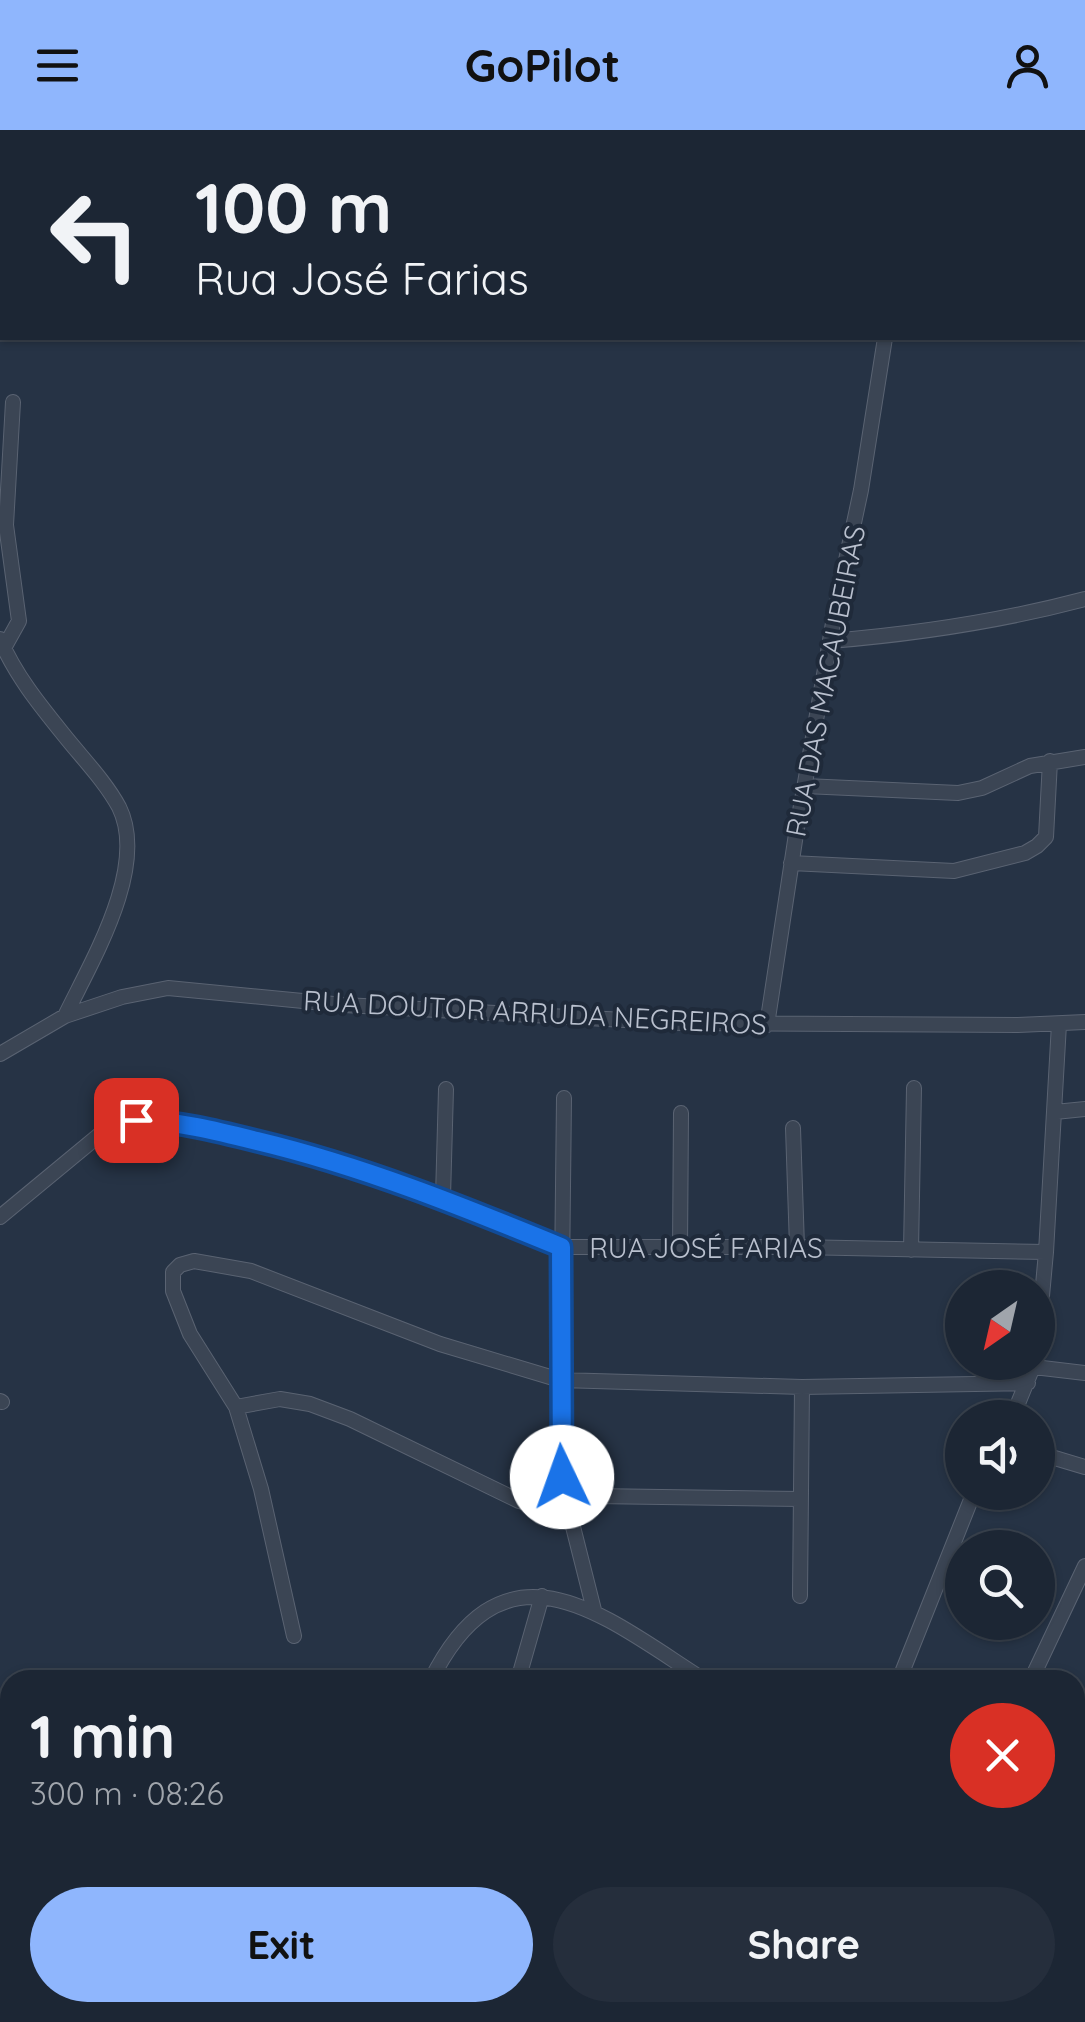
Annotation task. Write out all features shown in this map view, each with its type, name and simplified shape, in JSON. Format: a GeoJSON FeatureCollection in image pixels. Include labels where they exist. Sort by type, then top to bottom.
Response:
{"type":"FeatureCollection","features":[{"type":"Feature","properties":{"kind":"street","name":"RUA DAS MACAUBEIRAS"},"geometry":{"type":"LineString","coordinates":[[767,1024],[804,786],[861,490],[885,340]]}},
{"type":"Feature","properties":{"kind":"street"},"geometry":{"type":"LineString","coordinates":[[13,402],[6,524],[20,622],[2,644],[25,684],[107,788],[121,811],[126,830],[124,872],[117,900],[65,1016]]}},
{"type":"Feature","properties":{"kind":"street"},"geometry":{"type":"LineString","coordinates":[[830,642],[1023,614],[1085,599]]}},
{"type":"Feature","properties":{"kind":"street"},"geometry":{"type":"LineString","coordinates":[[804,786],[958,793],[982,788],[1050,761],[1085,757]]}},
{"type":"Feature","properties":{"kind":"street"},"geometry":{"type":"LineString","coordinates":[[791,863],[954,871],[1025,853],[1046,836],[1050,761]]}},
{"type":"Feature","properties":{"kind":"street","name":"RUA DOUTOR ARRUDA NEGREIROS"},"geometry":{"type":"LineString","coordinates":[[0,1054],[65,1016],[122,997],[179,988],[414,1010],[767,1024],[1085,1022]]}},
{"type":"Feature","properties":{"kind":"street"},"geometry":{"type":"LineString","coordinates":[[1044,1270],[1059,1024]]}},
{"type":"Feature","properties":{"kind":"street"},"geometry":{"type":"LineString","coordinates":[[443,1197],[446,1088]]}},
{"type":"Feature","properties":{"kind":"street"},"geometry":{"type":"LineString","coordinates":[[910,1250],[914,1088]]}},
{"type":"Feature","properties":{"kind":"street"},"geometry":{"type":"LineString","coordinates":[[564,1098],[560,1452],[568,1507],[594,1610]]}},
{"type":"Feature","properties":{"kind":"street"},"geometry":{"type":"LineString","coordinates":[[1055,1112],[1085,1109]]}},
{"type":"Feature","properties":{"kind":"street"},"geometry":{"type":"LineString","coordinates":[[680,1248],[681,1113]]}},
{"type":"Feature","properties":{"kind":"street","name":"RUA JOSÉ FARIAS"},"geometry":{"type":"LineString","coordinates":[[0,1217],[98,1136],[136,1120],[176,1123],[272,1144],[443,1197],[561,1247],[797,1246],[1046,1252]]}},
{"type":"Feature","properties":{"kind":"street"},"geometry":{"type":"LineString","coordinates":[[794,1128],[797,1246]]}},
{"type":"Feature","properties":{"kind":"street"},"geometry":{"type":"LineString","coordinates":[[294,1636],[262,1489],[236,1407],[190,1334],[172,1291],[171,1277],[180,1266],[194,1262],[251,1271],[440,1344],[560,1380],[802,1387],[1028,1383]]}},
{"type":"Feature","properties":{"kind":"street"},"geometry":{"type":"LineString","coordinates":[[1055,1368],[1085,1373]]}},
{"type":"Feature","properties":{"kind":"street"},"geometry":{"type":"LineString","coordinates":[[1020,1400],[1029,1380]]}},
{"type":"Feature","properties":{"kind":"street"},"geometry":{"type":"LineString","coordinates":[[800,1596],[802,1387]]}},
{"type":"Feature","properties":{"kind":"street"},"geometry":{"type":"LineString","coordinates":[[236,1407],[280,1399],[310,1404],[350,1419],[519,1501],[568,1507],[594,1496],[801,1499]]}},
{"type":"Feature","properties":{"kind":"street"},"geometry":{"type":"LineString","coordinates":[[1055,1458],[1085,1467]]}},
{"type":"Feature","properties":{"kind":"street"},"geometry":{"type":"LineString","coordinates":[[903,1670],[967,1510]]}},
{"type":"Feature","properties":{"kind":"street"},"geometry":{"type":"LineString","coordinates":[[1036,1670],[1085,1566]]}},
{"type":"Feature","properties":{"kind":"street"},"geometry":{"type":"LineString","coordinates":[[521,1670],[542,1596]]}},
{"type":"Feature","properties":{"kind":"street"},"geometry":{"type":"LineString","coordinates":[[437,1670],[473,1619],[515,1598],[542,1596],[594,1610],[688,1670]]}},
{"type":"Feature","properties":{"kind":"route"},"geometry":{"type":"LineString","coordinates":[[136,1120],[160,1120],[288,1148],[443,1197],[561,1247],[562,1477]]}}]}
